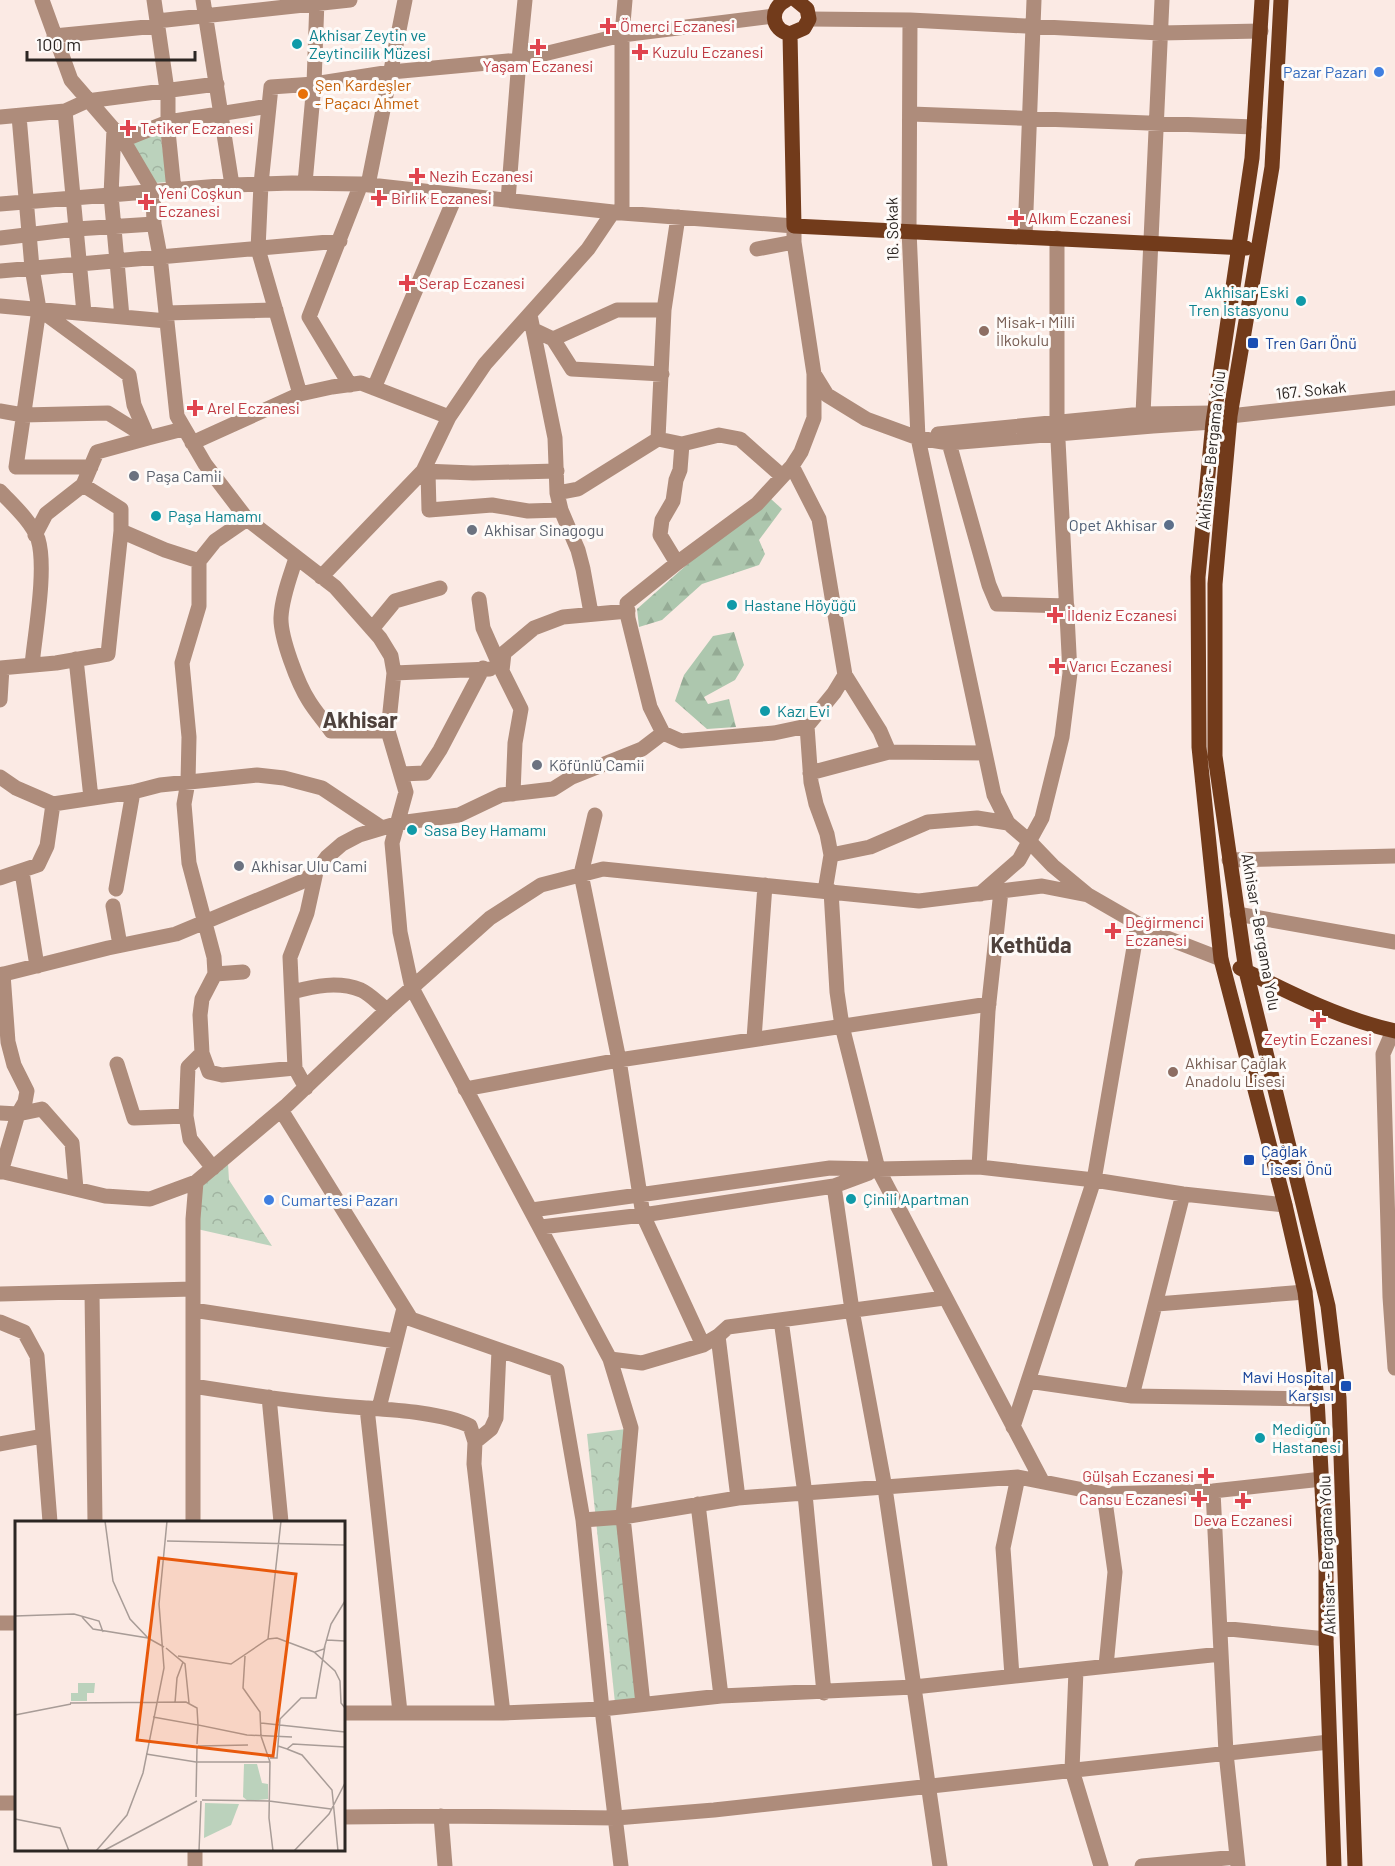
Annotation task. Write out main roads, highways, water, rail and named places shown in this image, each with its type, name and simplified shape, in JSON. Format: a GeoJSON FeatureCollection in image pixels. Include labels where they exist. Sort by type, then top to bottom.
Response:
{"type":"FeatureCollection","features":[{"type":"Feature","properties":{"kind":"main road"},"geometry":{"type":"LineString","coordinates":[[786,0],[777,6],[774,16],[777,26],[790,34],[804,28],[808,19],[807,9],[796,0]]}},
{"type":"Feature","properties":{"kind":"main road","name":"Akhisar - Bergama Yolu"},"geometry":{"type":"LineString","coordinates":[[1262,0],[1252,158],[1198,577],[1199,747],[1221,959],[1305,1292],[1317,1399],[1322,1479],[1334,1866]]}},
{"type":"Feature","properties":{"kind":"main road","name":"Akhisar - Bergama Yolu"},"geometry":{"type":"LineString","coordinates":[[1281,0],[1272,167],[1258,250],[1219,417],[1215,584],[1215,756],[1246,971],[1330,1318],[1339,1398],[1355,1866]]}},
{"type":"Feature","properties":{"kind":"main road"},"geometry":{"type":"LineString","coordinates":[[790,34],[794,234],[909,230],[1239,247],[1258,250]]}},
{"type":"Feature","properties":{"kind":"main road"},"geometry":{"type":"LineString","coordinates":[[1221,959],[1281,989],[1368,1025],[1394,1032]]}},
{"type":"Feature","properties":{"kind":"place","name":"Ömerci Eczanesi"},"geometry":{"type":"Point","coordinates":[608,26]}},
{"type":"Feature","properties":{"kind":"place","name":"Akhisar Zeytin ve Zeytincilik Müzesi"},"geometry":{"type":"Point","coordinates":[297,44]}},
{"type":"Feature","properties":{"kind":"place","name":"Yaşam Eczanesi"},"geometry":{"type":"Point","coordinates":[538,47]}},
{"type":"Feature","properties":{"kind":"place","name":"Kuzulu Eczanesi"},"geometry":{"type":"Point","coordinates":[640,52]}},
{"type":"Feature","properties":{"kind":"place","name":"Pazar Pazarı"},"geometry":{"type":"Point","coordinates":[1379,72]}},
{"type":"Feature","properties":{"kind":"place","name":"Şen Kardeşler - Paçacı Ahmet"},"geometry":{"type":"Point","coordinates":[303,94]}},
{"type":"Feature","properties":{"kind":"place","name":"Tetiker Eczanesi"},"geometry":{"type":"Point","coordinates":[128,128]}},
{"type":"Feature","properties":{"kind":"place","name":"Nezih Eczanesi"},"geometry":{"type":"Point","coordinates":[417,176]}},
{"type":"Feature","properties":{"kind":"place","name":"Birlik Eczanesi"},"geometry":{"type":"Point","coordinates":[379,198]}},
{"type":"Feature","properties":{"kind":"place","name":"Yeni Coşkun Eczanesi"},"geometry":{"type":"Point","coordinates":[146,202]}},
{"type":"Feature","properties":{"kind":"place","name":"Alkım Eczanesi"},"geometry":{"type":"Point","coordinates":[1016,218]}},
{"type":"Feature","properties":{"kind":"place","name":"Serap Eczanesi"},"geometry":{"type":"Point","coordinates":[407,283]}},
{"type":"Feature","properties":{"kind":"place","name":"Akhisar Eski Tren İstasyonu"},"geometry":{"type":"Point","coordinates":[1301,301]}},
{"type":"Feature","properties":{"kind":"place","name":"Misak-ı Milli İlkokulu"},"geometry":{"type":"Point","coordinates":[984,331]}},
{"type":"Feature","properties":{"kind":"place","name":"Tren Garı Önü"},"geometry":{"type":"Point","coordinates":[1253,343]}},
{"type":"Feature","properties":{"kind":"place","name":"Arel Eczanesi"},"geometry":{"type":"Point","coordinates":[195,408]}},
{"type":"Feature","properties":{"kind":"place","name":"Paşa Camii"},"geometry":{"type":"Point","coordinates":[134,476]}},
{"type":"Feature","properties":{"kind":"place","name":"Paşa Hamamı"},"geometry":{"type":"Point","coordinates":[156,516]}},
{"type":"Feature","properties":{"kind":"place","name":"Opet Akhisar"},"geometry":{"type":"Point","coordinates":[1169,525]}},
{"type":"Feature","properties":{"kind":"place","name":"Akhisar Sinagogu"},"geometry":{"type":"Point","coordinates":[472,530]}},
{"type":"Feature","properties":{"kind":"place","name":"Hastane Höyüğü"},"geometry":{"type":"Point","coordinates":[732,605]}},
{"type":"Feature","properties":{"kind":"place","name":"İldeniz Eczanesi"},"geometry":{"type":"Point","coordinates":[1055,615]}},
{"type":"Feature","properties":{"kind":"place","name":"Varıcı Eczanesi"},"geometry":{"type":"Point","coordinates":[1057,666]}},
{"type":"Feature","properties":{"kind":"place","name":"Kazı Evi"},"geometry":{"type":"Point","coordinates":[765,711]}},
{"type":"Feature","properties":{"kind":"place","name":"Köfünlü Camii"},"geometry":{"type":"Point","coordinates":[537,765]}},
{"type":"Feature","properties":{"kind":"place","name":"Sasa Bey Hamamı"},"geometry":{"type":"Point","coordinates":[412,830]}},
{"type":"Feature","properties":{"kind":"place","name":"Akhisar Ulu Cami"},"geometry":{"type":"Point","coordinates":[239,866]}},
{"type":"Feature","properties":{"kind":"place","name":"Değirmenci Eczanesi"},"geometry":{"type":"Point","coordinates":[1113,931]}},
{"type":"Feature","properties":{"kind":"place","name":"Zeytin Eczanesi"},"geometry":{"type":"Point","coordinates":[1318,1020]}},
{"type":"Feature","properties":{"kind":"place","name":"Akhisar Çağlak Anadolu Lisesi"},"geometry":{"type":"Point","coordinates":[1173,1072]}},
{"type":"Feature","properties":{"kind":"place","name":"Çağlak Lisesi Önü"},"geometry":{"type":"Point","coordinates":[1249,1160]}},
{"type":"Feature","properties":{"kind":"place","name":"Çinili Apartman"},"geometry":{"type":"Point","coordinates":[851,1199]}},
{"type":"Feature","properties":{"kind":"place","name":"Cumartesi Pazarı"},"geometry":{"type":"Point","coordinates":[269,1200]}},
{"type":"Feature","properties":{"kind":"place","name":"Mavi Hospital Karşısı"},"geometry":{"type":"Point","coordinates":[1346,1386]}},
{"type":"Feature","properties":{"kind":"place","name":"Medigün Hastanesi"},"geometry":{"type":"Point","coordinates":[1260,1438]}},
{"type":"Feature","properties":{"kind":"place","name":"Gülşah Eczanesi"},"geometry":{"type":"Point","coordinates":[1206,1476]}},
{"type":"Feature","properties":{"kind":"place","name":"Cansu Eczanesi"},"geometry":{"type":"Point","coordinates":[1199,1499]}},
{"type":"Feature","properties":{"kind":"place","name":"Deva Eczanesi"},"geometry":{"type":"Point","coordinates":[1243,1501]}},
{"type":"Feature","properties":{"kind":"district","name":"Akhisar"},"geometry":{"type":"Point","coordinates":[360,720]}},
{"type":"Feature","properties":{"kind":"district","name":"Kethüda"},"geometry":{"type":"Point","coordinates":[1031,945]}}]}
